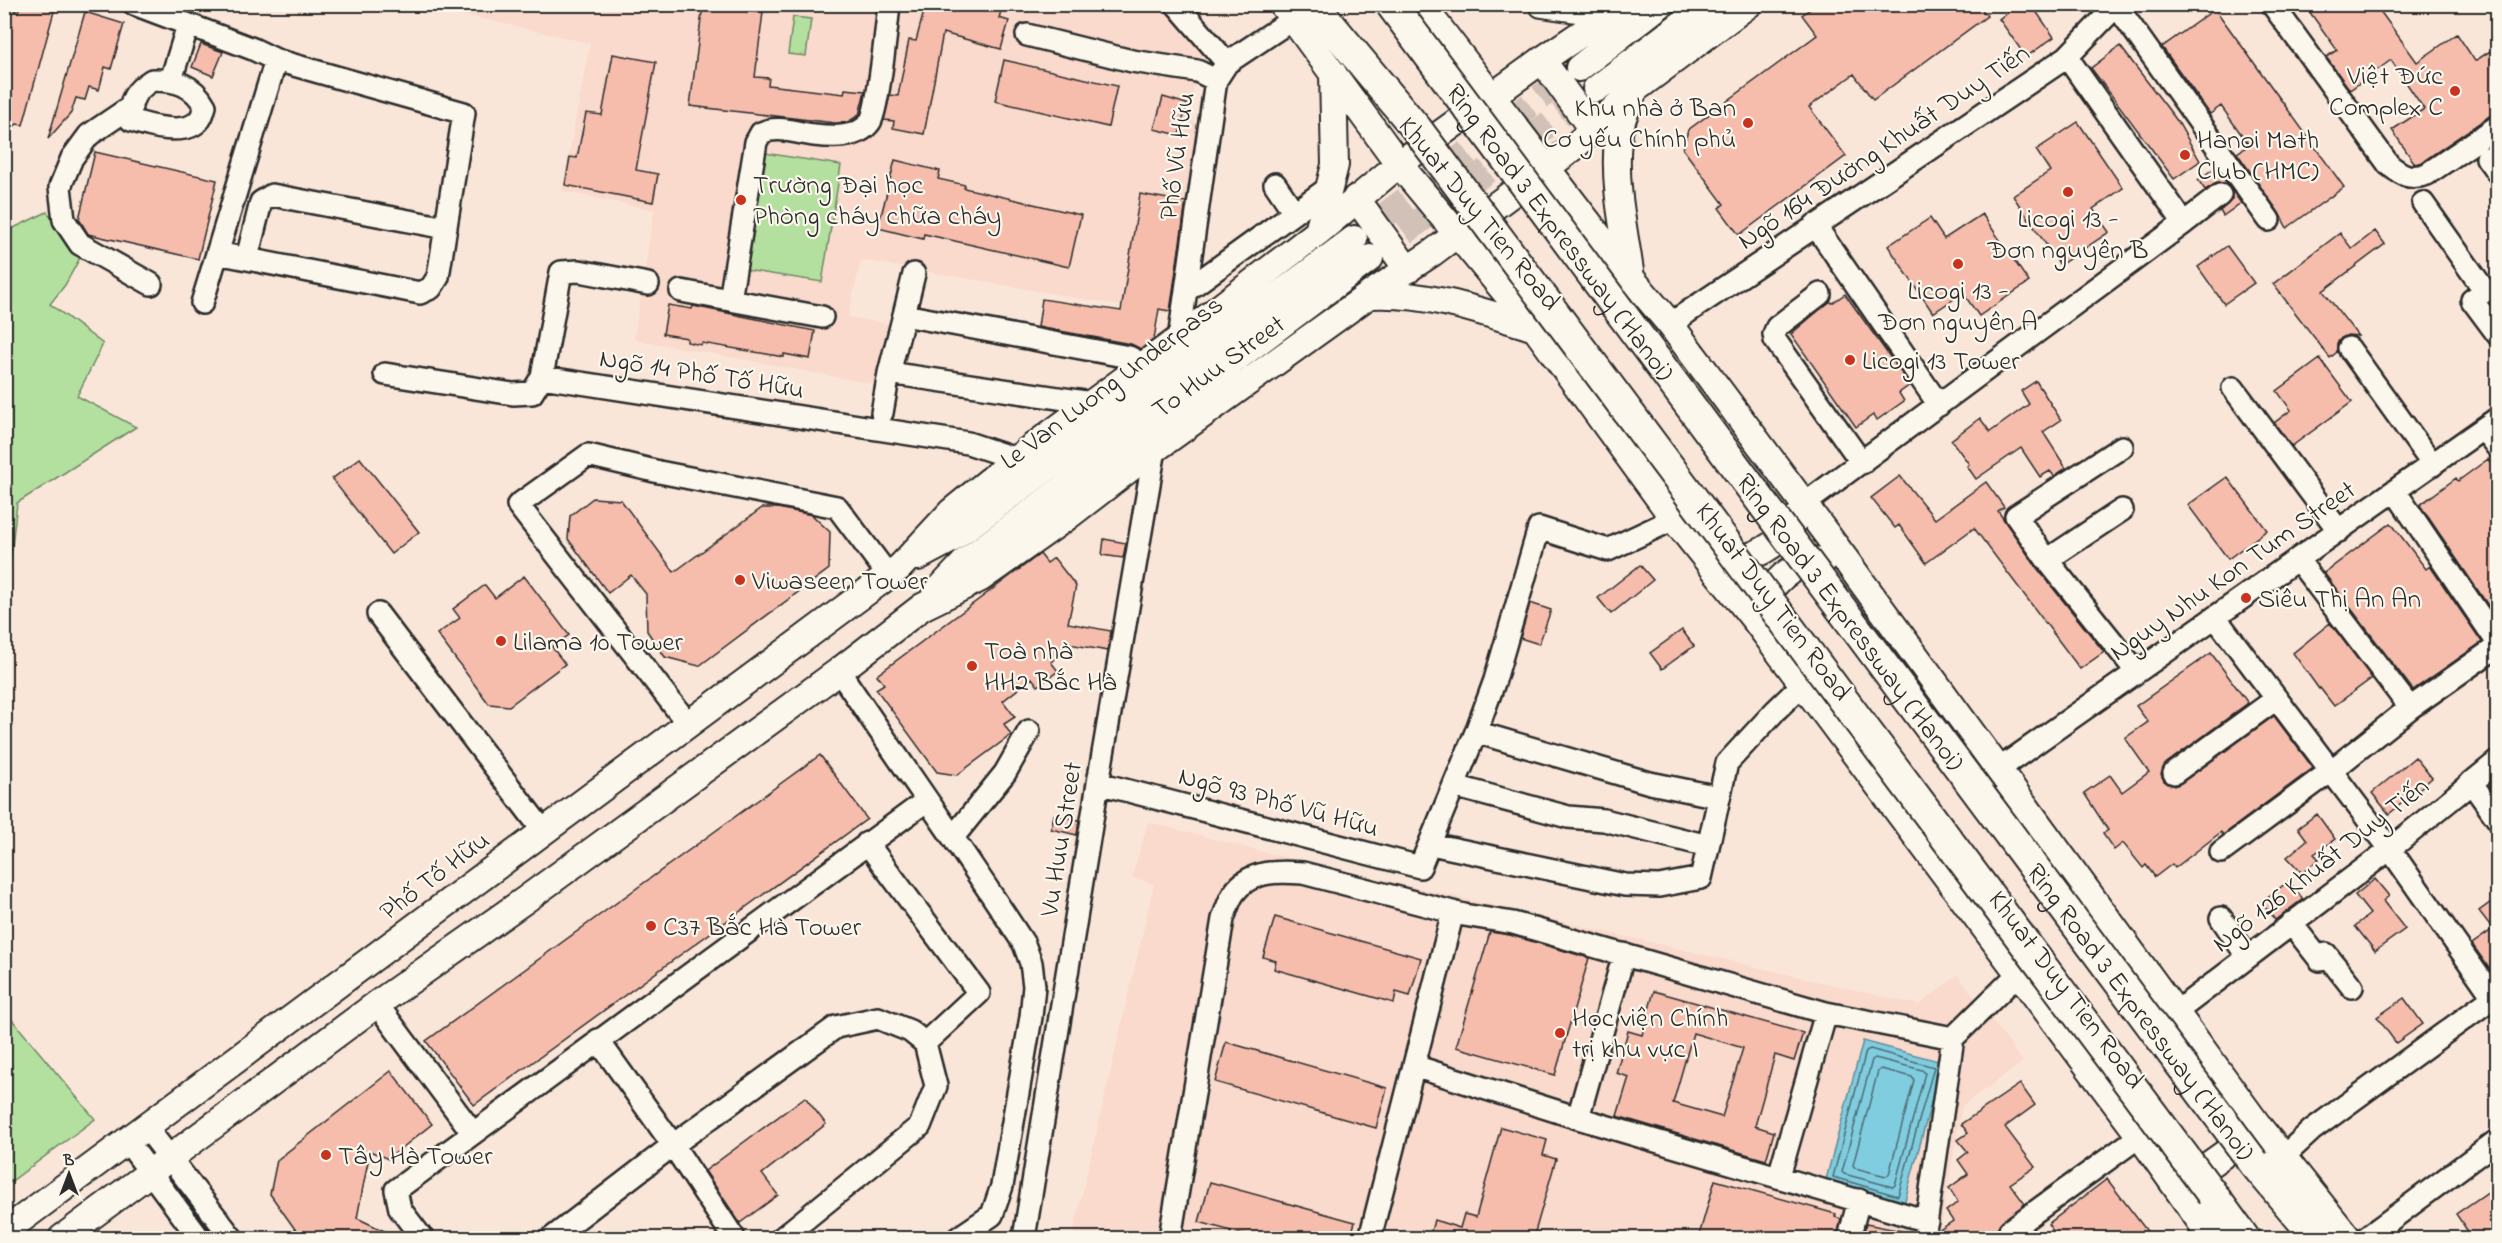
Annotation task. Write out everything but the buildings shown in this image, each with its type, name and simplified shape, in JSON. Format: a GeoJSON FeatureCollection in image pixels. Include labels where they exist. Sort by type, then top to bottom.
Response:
{"type":"FeatureCollection","features":[{"type":"Feature","properties":{"kind":"highway","name":"Ring Road 3 Expressway (Hanoi)"},"geometry":{"type":"LineString","coordinates":[[1325,4],[2212,1194],[2243,1239]]}},
{"type":"Feature","properties":{"kind":"highway","name":"Ring Road 3 Expressway (Hanoi)"},"geometry":{"type":"LineString","coordinates":[[1391,4],[2269,1160],[2310,1239]]}},
{"type":"Feature","properties":{"kind":"highway"},"geometry":{"type":"LineString","coordinates":[[1296,9],[1416,128]]}},
{"type":"Feature","properties":{"kind":"highway"},"geometry":{"type":"LineString","coordinates":[[2269,1160],[2317,1239]]}},
{"type":"Feature","properties":{"kind":"main road"},"geometry":{"type":"LineString","coordinates":[[1421,4],[1546,169],[1670,324],[1845,559],[2260,1128],[2269,1160],[2348,1239]]}},
{"type":"Feature","properties":{"kind":"main road"},"geometry":{"type":"LineString","coordinates":[[1542,4],[1617,9]]}},
{"type":"Feature","properties":{"kind":"main road"},"geometry":{"type":"LineString","coordinates":[[1579,68],[1661,4]]}},
{"type":"Feature","properties":{"kind":"main road"},"geometry":{"type":"LineString","coordinates":[[1596,88],[1708,4]]}},
{"type":"Feature","properties":{"kind":"main road","name":"To Huu Street"},"geometry":{"type":"LineString","coordinates":[[922,607],[981,578],[1068,517],[1155,449],[1369,295],[1408,270],[1573,148],[1634,90],[1749,4]]}},
{"type":"Feature","properties":{"kind":"main road","name":"Khuat Duy Tien Road"},"geometry":{"type":"LineString","coordinates":[[1296,9],[1333,73],[1400,164],[1535,328],[1674,519],[1755,620],[2140,1136],[2212,1239]]}},
{"type":"Feature","properties":{"kind":"main road","name":"To Huu Street"},"geometry":{"type":"LineString","coordinates":[[894,571],[951,512],[1016,459],[1179,339],[1318,232],[1356,198],[1400,164],[1542,60],[1617,9]]}},
{"type":"Feature","properties":{"kind":"main road"},"geometry":{"type":"LineString","coordinates":[[1542,60],[1592,129]]}},
{"type":"Feature","properties":{"kind":"main road"},"geometry":{"type":"LineString","coordinates":[[1318,232],[1335,165],[1337,143],[1333,73]]}},
{"type":"Feature","properties":{"kind":"main road"},"geometry":{"type":"LineString","coordinates":[[1631,278],[1617,164],[1618,139],[1623,117],[1634,90]]}},
{"type":"Feature","properties":{"kind":"main road"},"geometry":{"type":"LineString","coordinates":[[1356,198],[1408,270]]}},
{"type":"Feature","properties":{"kind":"main road","name":"Le Van Luong Underpass"},"geometry":{"type":"LineString","coordinates":[[894,571],[950,540],[1362,248],[966,561],[922,607]]}},
{"type":"Feature","properties":{"kind":"main road"},"geometry":{"type":"LineString","coordinates":[[1369,295],[1393,294],[1441,301],[1535,328]]}},
{"type":"Feature","properties":{"kind":"main road"},"geometry":{"type":"LineString","coordinates":[[1711,568],[1750,558],[1772,547],[1789,529],[1803,505]]}},
{"type":"Feature","properties":{"kind":"main road"},"geometry":{"type":"LineString","coordinates":[[1755,620],[1764,599],[1777,580],[1792,568],[1815,560],[1845,559]]}},
{"type":"Feature","properties":{"kind":"main road","name":"Phố Tố Hữu"},"geometry":{"type":"LineString","coordinates":[[4,1232],[894,571]]}},
{"type":"Feature","properties":{"kind":"main road"},"geometry":{"type":"LineString","coordinates":[[62,1239],[377,1004],[525,900],[839,671],[922,607]]}},
{"type":"Feature","properties":{"kind":"main road"},"geometry":{"type":"LineString","coordinates":[[2177,1188],[2260,1128]]}},
{"type":"Feature","properties":{"kind":"street"},"geometry":{"type":"LineString","coordinates":[[134,4],[276,60],[464,113],[438,277],[431,288],[420,293],[218,253]]}},
{"type":"Feature","properties":{"kind":"street"},"geometry":{"type":"LineString","coordinates":[[730,300],[756,142],[761,132],[772,128],[815,135],[846,136],[857,132],[870,122],[875,104],[889,4]]}},
{"type":"Feature","properties":{"kind":"street"},"geometry":{"type":"LineString","coordinates":[[1176,4],[1222,72]]}},
{"type":"Feature","properties":{"kind":"street"},"geometry":{"type":"LineString","coordinates":[[2272,4],[2389,165],[2399,172],[2416,177],[2427,174],[2498,126]]}},
{"type":"Feature","properties":{"kind":"street"},"geometry":{"type":"LineString","coordinates":[[2117,5],[2269,220]]}},
{"type":"Feature","properties":{"kind":"street","name":"Ngõ 164 Đường Khuất Duy Tiến"},"geometry":{"type":"LineString","coordinates":[[1670,324],[2067,57],[2117,5]]}},
{"type":"Feature","properties":{"kind":"street"},"geometry":{"type":"LineString","coordinates":[[1027,35],[1132,61],[1197,71],[1222,72],[1296,9]]}},
{"type":"Feature","properties":{"kind":"street"},"geometry":{"type":"LineString","coordinates":[[171,80],[188,25]]}},
{"type":"Feature","properties":{"kind":"street"},"geometry":{"type":"LineString","coordinates":[[2067,57],[2184,223]]}},
{"type":"Feature","properties":{"kind":"street"},"geometry":{"type":"LineString","coordinates":[[202,303],[276,60]]}},
{"type":"Feature","properties":{"kind":"street","name":"Phố Vũ Hữu"},"geometry":{"type":"LineString","coordinates":[[1179,339],[1222,72]]}},
{"type":"Feature","properties":{"kind":"street"},"geometry":{"type":"LineString","coordinates":[[129,108],[131,120],[149,127],[186,129],[200,120],[205,106],[198,93],[171,80],[152,80],[137,90],[129,108],[89,135],[72,158],[60,187],[64,220],[80,244],[151,284]]}},
{"type":"Feature","properties":{"kind":"street"},"geometry":{"type":"LineString","coordinates":[[1275,184],[1294,212]]}},
{"type":"Feature","properties":{"kind":"street"},"geometry":{"type":"LineString","coordinates":[[1186,291],[1331,186]]}},
{"type":"Feature","properties":{"kind":"street"},"geometry":{"type":"LineString","coordinates":[[247,258],[261,202],[272,195],[446,228]]}},
{"type":"Feature","properties":{"kind":"street"},"geometry":{"type":"LineString","coordinates":[[1803,505],[2220,195]]}},
{"type":"Feature","properties":{"kind":"street"},"geometry":{"type":"LineString","coordinates":[[2423,203],[2485,291],[2472,300],[2498,335]]}},
{"type":"Feature","properties":{"kind":"street"},"geometry":{"type":"LineString","coordinates":[[1815,225],[1939,405]]}},
{"type":"Feature","properties":{"kind":"street"},"geometry":{"type":"LineString","coordinates":[[385,374],[513,394],[532,393],[542,378],[561,272],[579,271],[648,284]]}},
{"type":"Feature","properties":{"kind":"street"},"geometry":{"type":"LineString","coordinates":[[882,413],[914,274]]}},
{"type":"Feature","properties":{"kind":"street"},"geometry":{"type":"LineString","coordinates":[[681,291],[822,317]]}},
{"type":"Feature","properties":{"kind":"street"},"geometry":{"type":"LineString","coordinates":[[1820,294],[1777,327],[1774,334],[1775,340],[1862,463]]}},
{"type":"Feature","properties":{"kind":"street"},"geometry":{"type":"LineString","coordinates":[[904,315],[1129,357],[1144,365]]}},
{"type":"Feature","properties":{"kind":"street"},"geometry":{"type":"LineString","coordinates":[[2349,348],[2433,465]]}},
{"type":"Feature","properties":{"kind":"street"},"geometry":{"type":"LineString","coordinates":[[890,373],[1092,403]]}},
{"type":"Feature","properties":{"kind":"street","name":"Ngõ 14 Phố Tố Hữu"},"geometry":{"type":"LineString","coordinates":[[542,378],[968,443],[1016,459]]}},
{"type":"Feature","properties":{"kind":"street"},"geometry":{"type":"LineString","coordinates":[[2234,388],[2339,531]]}},
{"type":"Feature","properties":{"kind":"street"},"geometry":{"type":"LineString","coordinates":[[2490,424],[2498,448]]}},
{"type":"Feature","properties":{"kind":"street","name":"Nguy Nhu Kon Tum Street"},"geometry":{"type":"LineString","coordinates":[[1999,769],[2490,424]]}},
{"type":"Feature","properties":{"kind":"street"},"geometry":{"type":"LineString","coordinates":[[2122,447],[2016,516],[2047,561],[2136,671]]}},
{"type":"Feature","properties":{"kind":"street","name":"Vu Huu Street"},"geometry":{"type":"LineString","coordinates":[[1024,1239],[1155,449]]}},
{"type":"Feature","properties":{"kind":"street"},"geometry":{"type":"LineString","coordinates":[[689,725],[518,505],[588,454],[659,472],[837,507],[894,571]]}},
{"type":"Feature","properties":{"kind":"street"},"geometry":{"type":"LineString","coordinates":[[2221,852],[2331,771],[2410,708],[2498,645],[2395,491]]}},
{"type":"Feature","properties":{"kind":"street"},"geometry":{"type":"LineString","coordinates":[[2047,561],[2122,510]]}},
{"type":"Feature","properties":{"kind":"street"},"geometry":{"type":"LineString","coordinates":[[1674,519],[1608,550],[1539,528],[1495,680],[1431,844],[1625,885],[1659,886],[1701,878],[1727,763],[1776,710],[1802,686]]}},
{"type":"Feature","properties":{"kind":"street"},"geometry":{"type":"LineString","coordinates":[[2298,560],[2410,708]]}},
{"type":"Feature","properties":{"kind":"street"},"geometry":{"type":"LineString","coordinates":[[378,614],[544,832]]}},
{"type":"Feature","properties":{"kind":"street"},"geometry":{"type":"LineString","coordinates":[[2215,617],[2390,849],[2496,999],[2269,1160]]}},
{"type":"Feature","properties":{"kind":"street"},"geometry":{"type":"LineString","coordinates":[[839,671],[926,801],[954,836],[1024,944],[1031,963],[1034,986],[1031,1017],[1002,1186],[992,1215],[958,1239]]}},
{"type":"Feature","properties":{"kind":"street"},"geometry":{"type":"LineString","coordinates":[[2174,773],[2276,699]]}},
{"type":"Feature","properties":{"kind":"street"},"geometry":{"type":"LineString","coordinates":[[954,836],[1005,773],[1029,731]]}},
{"type":"Feature","properties":{"kind":"street"},"geometry":{"type":"LineString","coordinates":[[1476,732],[1650,783],[1719,797]]}},
{"type":"Feature","properties":{"kind":"street","name":"Ngõ 126 Khuất Duy Tiến"},"geometry":{"type":"LineString","coordinates":[[2176,1012],[2291,922],[2390,849],[2498,761]]}},
{"type":"Feature","properties":{"kind":"street"},"geometry":{"type":"LineString","coordinates":[[2471,782],[2498,820]]}},
{"type":"Feature","properties":{"kind":"street","name":"Ngõ 93 Phố Vũ Hữu"},"geometry":{"type":"LineString","coordinates":[[1098,783],[1420,867],[1431,844]]}},
{"type":"Feature","properties":{"kind":"street"},"geometry":{"type":"LineString","coordinates":[[1454,786],[1568,817],[1604,820],[1708,846]]}},
{"type":"Feature","properties":{"kind":"street"},"geometry":{"type":"LineString","coordinates":[[422,1239],[400,1209],[396,1190],[926,801]]}},
{"type":"Feature","properties":{"kind":"street"},"geometry":{"type":"LineString","coordinates":[[867,843],[979,993],[925,1042]]}},
{"type":"Feature","properties":{"kind":"street"},"geometry":{"type":"LineString","coordinates":[[1170,1239],[1223,919],[1234,893],[1254,876],[1278,871],[1303,873],[1453,912],[1513,923],[1826,1013],[1953,1038]]}},
{"type":"Feature","properties":{"kind":"street"},"geometry":{"type":"LineString","coordinates":[[1370,1239],[1453,912]]}},
{"type":"Feature","properties":{"kind":"street"},"geometry":{"type":"LineString","coordinates":[[2221,918],[2247,956]]}},
{"type":"Feature","properties":{"kind":"street"},"geometry":{"type":"LineString","coordinates":[[2291,922],[2320,960],[2326,954],[2352,987]]}},
{"type":"Feature","properties":{"kind":"street"},"geometry":{"type":"LineString","coordinates":[[1578,1118],[1624,954]]}},
{"type":"Feature","properties":{"kind":"street"},"geometry":{"type":"LineString","coordinates":[[1414,1066],[1578,1118],[1859,1200],[1926,1230],[1953,1038],[2018,974]]}},
{"type":"Feature","properties":{"kind":"street"},"geometry":{"type":"LineString","coordinates":[[377,1004],[472,1132]]}},
{"type":"Feature","properties":{"kind":"street"},"geometry":{"type":"LineString","coordinates":[[1779,1176],[1826,1013]]}},
{"type":"Feature","properties":{"kind":"street"},"geometry":{"type":"LineString","coordinates":[[552,1239],[673,1145],[836,1027],[878,1018],[909,1031],[925,1042],[936,1086],[920,1126],[782,1239]]}},
{"type":"Feature","properties":{"kind":"street"},"geometry":{"type":"LineString","coordinates":[[598,1040],[673,1145],[734,1239]]}},
{"type":"Feature","properties":{"kind":"street"},"geometry":{"type":"LineString","coordinates":[[137,1134],[170,1157],[232,1239]]}},
{"type":"Feature","properties":{"kind":"street"},"geometry":{"type":"LineString","coordinates":[[137,1134],[150,1172],[199,1239]]}},
{"type":"Feature","properties":{"kind":"street"},"geometry":{"type":"LineString","coordinates":[[2017,1239],[2010,1230],[2140,1136]]}},
{"type":"Feature","properties":{"kind":"street"},"geometry":{"type":"LineString","coordinates":[[2366,1239],[2498,1140]]}},
{"type":"Feature","properties":{"kind":"street"},"geometry":{"type":"LineString","coordinates":[[1849,1239],[1859,1200]]}},
{"type":"Feature","properties":{"kind":"shaded area"},"geometry":{"type":"Polygon","coordinates":[[[381,5],[1167,5],[1204,53],[1197,71],[1188,116],[1203,130],[1174,315],[861,260],[848,317],[889,324],[879,385],[634,339],[654,210],[562,191],[590,43],[432,8],[381,5]]]}},
{"type":"Feature","properties":{"kind":"shaded area","name":"Học viện Chính trị khu vực I"},"geometry":{"type":"Polygon","coordinates":[[[1148,822],[1260,851],[1919,1005],[1958,975],[2023,1062],[1962,1106],[1939,1238],[1072,1238],[1154,884],[1132,877],[1148,822]]]}},
{"type":"Feature","properties":{"kind":"green space"},"geometry":{"type":"Polygon","coordinates":[[[793,17],[811,19],[806,56],[788,54],[793,17]]]}},
{"type":"Feature","properties":{"kind":"green space"},"geometry":{"type":"Polygon","coordinates":[[[765,153],[841,165],[822,282],[746,270],[765,153]]]}},
{"type":"Feature","properties":{"kind":"green space"},"geometry":{"type":"Polygon","coordinates":[[[47,212],[82,254],[65,285],[50,304],[103,344],[77,396],[136,427],[17,503],[5,607],[5,232],[47,212]]]}},
{"type":"Feature","properties":{"kind":"green space"},"geometry":{"type":"Polygon","coordinates":[[[4,1010],[95,1119],[5,1186],[4,1186],[4,1010]]]}},
{"type":"Feature","properties":{"kind":"water"},"geometry":{"type":"Polygon","coordinates":[[[1863,1041],[1942,1062],[1904,1204],[1825,1183],[1863,1041]]]}},
{"type":"Feature","properties":{"kind":"tunnel"},"geometry":{"type":"LineString","coordinates":[[1354,239],[1576,70]]}},
{"type":"Feature","properties":{"kind":"tunnel"},"geometry":{"type":"LineString","coordinates":[[1373,256],[1590,93]]}},
{"type":"Feature","properties":{"kind":"place","name":"Việt Đức Complex C"},"geometry":{"type":"Point","coordinates":[2455,91]}},
{"type":"Feature","properties":{"kind":"place","name":"Khu nhà ở Ban Cơ yếu Chính phủ"},"geometry":{"type":"Point","coordinates":[1748,123]}},
{"type":"Feature","properties":{"kind":"place","name":"Hanoi Math Club (HMC)"},"geometry":{"type":"Point","coordinates":[2185,155]}},
{"type":"Feature","properties":{"kind":"place","name":"Licogi 13 - Đơn nguyên B"},"geometry":{"type":"Point","coordinates":[2068,192]}},
{"type":"Feature","properties":{"kind":"place","name":"Trường Đại học Phòng cháy chữa cháy"},"geometry":{"type":"Point","coordinates":[741,200]}},
{"type":"Feature","properties":{"kind":"place","name":"Licogi 13 - Đơn nguyên A"},"geometry":{"type":"Point","coordinates":[1958,264]}},
{"type":"Feature","properties":{"kind":"place","name":"Licogi 13 Tower"},"geometry":{"type":"Point","coordinates":[1850,360]}},
{"type":"Feature","properties":{"kind":"place","name":"Viwaseen Tower"},"geometry":{"type":"Point","coordinates":[740,580]}},
{"type":"Feature","properties":{"kind":"place","name":"Siêu Thị An An"},"geometry":{"type":"Point","coordinates":[2246,598]}},
{"type":"Feature","properties":{"kind":"place","name":"Lilama 10 Tower"},"geometry":{"type":"Point","coordinates":[501,641]}},
{"type":"Feature","properties":{"kind":"place","name":"Toà nhà HH2 Bắc Hà"},"geometry":{"type":"Point","coordinates":[972,666]}},
{"type":"Feature","properties":{"kind":"place","name":"C37 Bắc Hà Tower"},"geometry":{"type":"Point","coordinates":[651,926]}},
{"type":"Feature","properties":{"kind":"place","name":"Học viện Chính trị khu vực I"},"geometry":{"type":"Point","coordinates":[1560,1033]}},
{"type":"Feature","properties":{"kind":"place","name":"Tây Hà Tower"},"geometry":{"type":"Point","coordinates":[326,1155]}}]}
